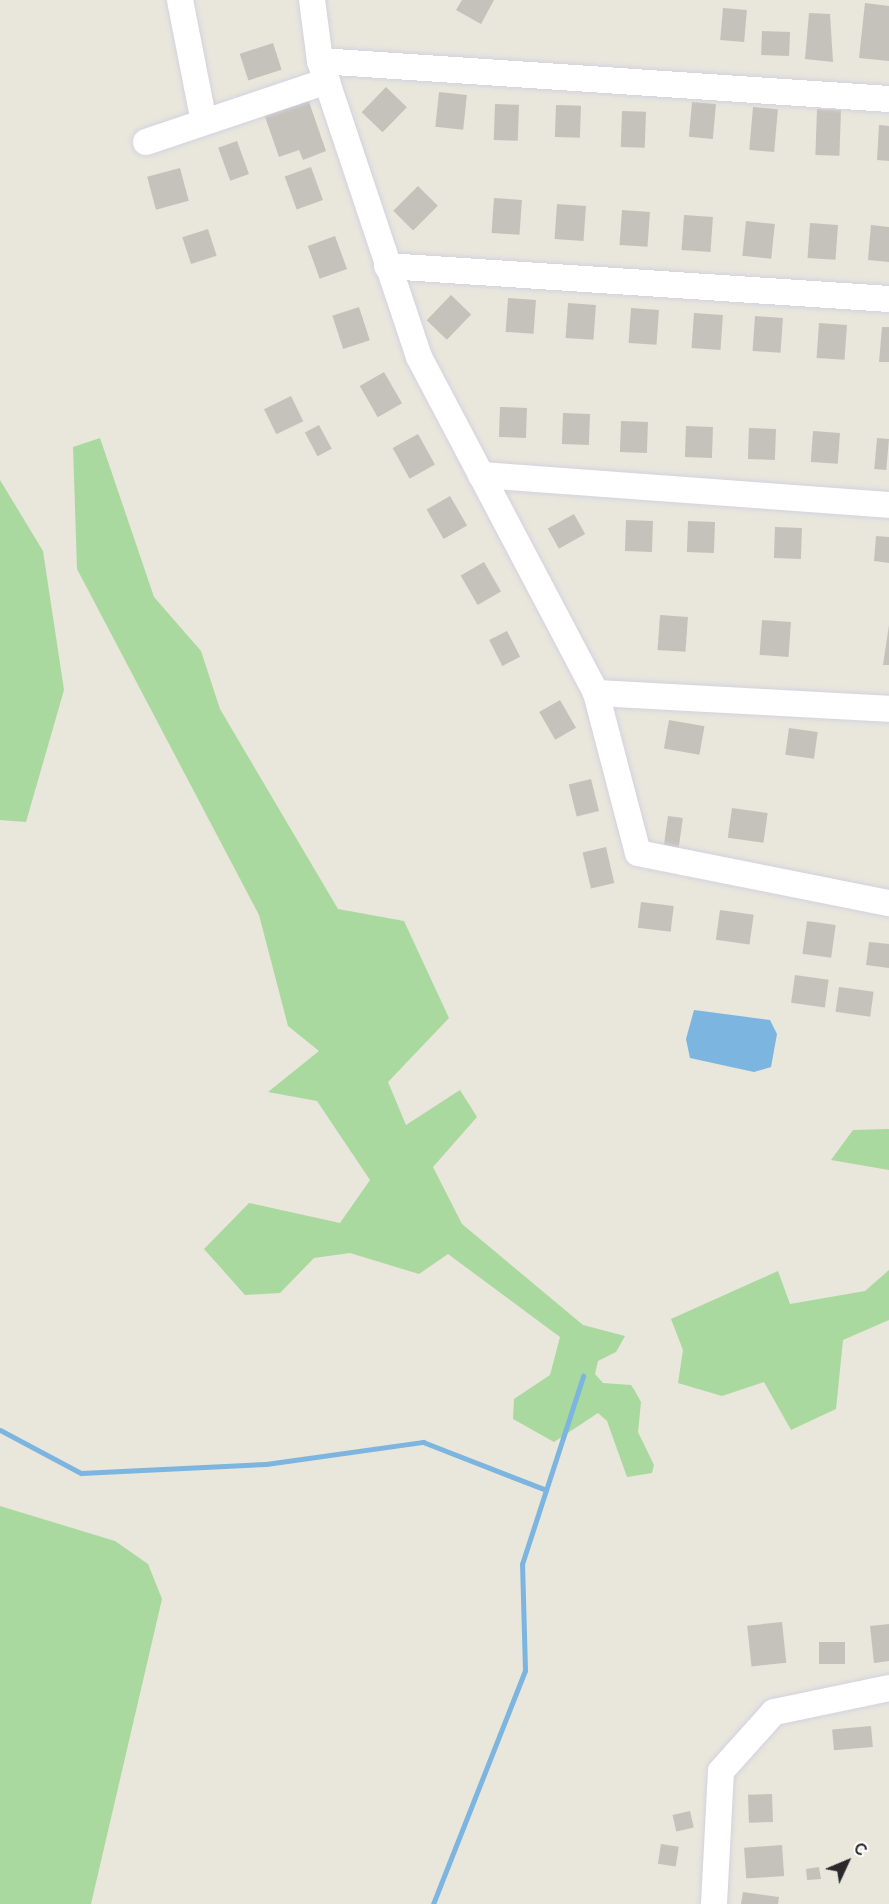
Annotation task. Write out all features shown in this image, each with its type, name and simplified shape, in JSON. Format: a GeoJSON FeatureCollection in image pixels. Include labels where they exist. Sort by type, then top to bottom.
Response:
{"type":"FeatureCollection","features":[{"type":"Feature","properties":{"kind":"street"},"geometry":{"type":"LineString","coordinates":[[180,0],[204,122]]}},
{"type":"Feature","properties":{"kind":"street"},"geometry":{"type":"LineString","coordinates":[[312,0],[324,71],[387,266],[420,357],[596,693],[638,853],[889,903]]}},
{"type":"Feature","properties":{"kind":"street"},"geometry":{"type":"LineString","coordinates":[[146,142],[204,122],[324,71],[889,99]]}},
{"type":"Feature","properties":{"kind":"street"},"geometry":{"type":"LineString","coordinates":[[387,266],[889,299]]}},
{"type":"Feature","properties":{"kind":"street"},"geometry":{"type":"LineString","coordinates":[[481,475],[889,505]]}},
{"type":"Feature","properties":{"kind":"street"},"geometry":{"type":"LineString","coordinates":[[596,693],[889,709]]}},
{"type":"Feature","properties":{"kind":"street"},"geometry":{"type":"LineString","coordinates":[[714,1904],[721,1771],[774,1712],[889,1688]]}},
{"type":"Feature","properties":{"kind":"green space"},"geometry":{"type":"Polygon","coordinates":[[[100,438],[154,597],[201,651],[220,709],[338,909],[404,921],[449,1018],[388,1082],[406,1125],[460,1090],[477,1117],[433,1167],[462,1224],[583,1325],[625,1336],[616,1352],[598,1361],[595,1374],[603,1383],[631,1385],[635,1391],[641,1402],[638,1432],[654,1465],[652,1473],[627,1477],[607,1421],[598,1413],[554,1442],[513,1419],[514,1399],[550,1375],[560,1337],[448,1254],[419,1274],[350,1253],[314,1258],[280,1293],[245,1295],[204,1249],[249,1203],[340,1223],[370,1180],[317,1101],[268,1092],[319,1051],[288,1026],[259,915],[77,569],[73,447],[100,438]]]}},
{"type":"Feature","properties":{"kind":"green space"},"geometry":{"type":"Polygon","coordinates":[[[0,480],[43,551],[64,690],[26,822],[0,820],[0,480]]]}},
{"type":"Feature","properties":{"kind":"green space"},"geometry":{"type":"Polygon","coordinates":[[[889,1129],[889,1170],[831,1160],[853,1130],[889,1129]]]}},
{"type":"Feature","properties":{"kind":"green space"},"geometry":{"type":"Polygon","coordinates":[[[889,1270],[889,1320],[843,1340],[836,1409],[791,1430],[764,1382],[722,1396],[678,1383],[683,1350],[671,1319],[778,1271],[790,1304],[865,1291],[889,1270]]]}},
{"type":"Feature","properties":{"kind":"green space"},"geometry":{"type":"Polygon","coordinates":[[[0,1506],[115,1541],[148,1564],[162,1599],[91,1904],[0,1904],[0,1506]]]}},
{"type":"Feature","properties":{"kind":"water"},"geometry":{"type":"Polygon","coordinates":[[[694,1010],[770,1020],[777,1034],[771,1067],[754,1072],[690,1058],[686,1039],[694,1010]]]}},
{"type":"Feature","properties":{"kind":"building"},"geometry":{"type":"Polygon","coordinates":[[[462,0],[494,0],[481,24],[456,10],[462,0]]]}},
{"type":"Feature","properties":{"kind":"building"},"geometry":{"type":"Polygon","coordinates":[[[865,3],[889,6],[889,61],[859,58],[865,3]]]}},
{"type":"Feature","properties":{"kind":"building"},"geometry":{"type":"Polygon","coordinates":[[[723,8],[747,10],[744,42],[720,40],[723,8]]]}},
{"type":"Feature","properties":{"kind":"building"},"geometry":{"type":"Polygon","coordinates":[[[809,13],[830,14],[833,62],[805,59],[809,13]]]}},
{"type":"Feature","properties":{"kind":"building"},"geometry":{"type":"Polygon","coordinates":[[[762,31],[790,32],[789,56],[761,55],[762,31]]]}},
{"type":"Feature","properties":{"kind":"building"},"geometry":{"type":"Polygon","coordinates":[[[273,43],[282,70],[248,80],[240,54],[273,43]]]}},
{"type":"Feature","properties":{"kind":"building"},"geometry":{"type":"Polygon","coordinates":[[[386,87],[407,107],[383,132],[362,112],[386,87]]]}},
{"type":"Feature","properties":{"kind":"building"},"geometry":{"type":"Polygon","coordinates":[[[439,92],[467,95],[463,130],[435,127],[439,92]]]}},
{"type":"Feature","properties":{"kind":"building"},"geometry":{"type":"Polygon","coordinates":[[[308,99],[326,151],[303,160],[299,150],[279,157],[264,114],[308,99]]]}},
{"type":"Feature","properties":{"kind":"building"},"geometry":{"type":"Polygon","coordinates":[[[692,102],[716,104],[713,139],[689,137],[692,102]]]}},
{"type":"Feature","properties":{"kind":"building"},"geometry":{"type":"Polygon","coordinates":[[[495,104],[519,105],[518,141],[494,140],[495,104]]]}},
{"type":"Feature","properties":{"kind":"building"},"geometry":{"type":"Polygon","coordinates":[[[556,105],[581,106],[580,138],[555,137],[556,105]]]}},
{"type":"Feature","properties":{"kind":"building"},"geometry":{"type":"Polygon","coordinates":[[[753,107],[778,109],[774,152],[749,150],[753,107]]]}},
{"type":"Feature","properties":{"kind":"building"},"geometry":{"type":"Polygon","coordinates":[[[817,109],[841,110],[839,156],[815,155],[817,109]]]}},
{"type":"Feature","properties":{"kind":"building"},"geometry":{"type":"Polygon","coordinates":[[[622,111],[646,112],[645,148],[621,147],[622,111]]]}},
{"type":"Feature","properties":{"kind":"building"},"geometry":{"type":"Polygon","coordinates":[[[879,125],[889,126],[889,161],[877,160],[879,125]]]}},
{"type":"Feature","properties":{"kind":"building"},"geometry":{"type":"Polygon","coordinates":[[[237,141],[249,174],[230,181],[218,148],[237,141]]]}},
{"type":"Feature","properties":{"kind":"building"},"geometry":{"type":"Polygon","coordinates":[[[311,167],[323,200],[297,209],[285,177],[311,167]]]}},
{"type":"Feature","properties":{"kind":"building"},"geometry":{"type":"Polygon","coordinates":[[[180,168],[189,201],[156,210],[147,177],[180,168]]]}},
{"type":"Feature","properties":{"kind":"building"},"geometry":{"type":"Polygon","coordinates":[[[418,186],[438,206],[413,231],[393,211],[418,186]]]}},
{"type":"Feature","properties":{"kind":"building"},"geometry":{"type":"Polygon","coordinates":[[[494,198],[522,200],[519,235],[492,233],[494,198]]]}},
{"type":"Feature","properties":{"kind":"building"},"geometry":{"type":"Polygon","coordinates":[[[557,204],[586,206],[583,241],[555,239],[557,204]]]}},
{"type":"Feature","properties":{"kind":"building"},"geometry":{"type":"Polygon","coordinates":[[[622,210],[650,212],[647,247],[620,245],[622,210]]]}},
{"type":"Feature","properties":{"kind":"building"},"geometry":{"type":"Polygon","coordinates":[[[684,215],[713,217],[710,252],[682,250],[684,215]]]}},
{"type":"Feature","properties":{"kind":"building"},"geometry":{"type":"Polygon","coordinates":[[[746,221],[775,224],[771,259],[742,256],[746,221]]]}},
{"type":"Feature","properties":{"kind":"building"},"geometry":{"type":"Polygon","coordinates":[[[810,223],[838,225],[835,260],[808,258],[810,223]]]}},
{"type":"Feature","properties":{"kind":"building"},"geometry":{"type":"Polygon","coordinates":[[[871,225],[889,227],[889,262],[868,260],[871,225]]]}},
{"type":"Feature","properties":{"kind":"building"},"geometry":{"type":"Polygon","coordinates":[[[208,229],[217,256],[191,264],[182,237],[208,229]]]}},
{"type":"Feature","properties":{"kind":"building"},"geometry":{"type":"Polygon","coordinates":[[[335,236],[347,269],[320,279],[308,246],[335,236]]]}},
{"type":"Feature","properties":{"kind":"building"},"geometry":{"type":"Polygon","coordinates":[[[451,295],[471,314],[447,340],[427,320],[451,295]]]}},
{"type":"Feature","properties":{"kind":"building"},"geometry":{"type":"Polygon","coordinates":[[[508,298],[536,300],[534,334],[506,332],[508,298]]]}},
{"type":"Feature","properties":{"kind":"building"},"geometry":{"type":"Polygon","coordinates":[[[568,303],[596,305],[593,340],[566,338],[568,303]]]}},
{"type":"Feature","properties":{"kind":"building"},"geometry":{"type":"Polygon","coordinates":[[[359,307],[370,340],[343,349],[332,316],[359,307]]]}},
{"type":"Feature","properties":{"kind":"building"},"geometry":{"type":"Polygon","coordinates":[[[631,308],[659,310],[656,345],[629,343],[631,308]]]}},
{"type":"Feature","properties":{"kind":"building"},"geometry":{"type":"Polygon","coordinates":[[[694,313],[723,315],[720,350],[692,348],[694,313]]]}},
{"type":"Feature","properties":{"kind":"building"},"geometry":{"type":"Polygon","coordinates":[[[755,316],[783,318],[780,353],[753,351],[755,316]]]}},
{"type":"Feature","properties":{"kind":"building"},"geometry":{"type":"Polygon","coordinates":[[[819,323],[847,325],[844,360],[817,358],[819,323]]]}},
{"type":"Feature","properties":{"kind":"building"},"geometry":{"type":"Polygon","coordinates":[[[882,327],[889,327],[889,362],[879,362],[882,327]]]}},
{"type":"Feature","properties":{"kind":"building"},"geometry":{"type":"Polygon","coordinates":[[[384,372],[402,403],[378,417],[360,386],[384,372]]]}},
{"type":"Feature","properties":{"kind":"building"},"geometry":{"type":"Polygon","coordinates":[[[291,396],[303,421],[276,434],[264,409],[291,396]]]}},
{"type":"Feature","properties":{"kind":"building"},"geometry":{"type":"Polygon","coordinates":[[[500,407],[527,408],[526,438],[499,437],[500,407]]]}},
{"type":"Feature","properties":{"kind":"building"},"geometry":{"type":"Polygon","coordinates":[[[563,413],[590,414],[589,445],[562,444],[563,413]]]}},
{"type":"Feature","properties":{"kind":"building"},"geometry":{"type":"Polygon","coordinates":[[[621,421],[648,422],[647,453],[620,452],[621,421]]]}},
{"type":"Feature","properties":{"kind":"building"},"geometry":{"type":"Polygon","coordinates":[[[319,425],[332,449],[318,456],[305,433],[319,425]]]}},
{"type":"Feature","properties":{"kind":"building"},"geometry":{"type":"Polygon","coordinates":[[[686,426],[713,427],[712,458],[685,457],[686,426]]]}},
{"type":"Feature","properties":{"kind":"building"},"geometry":{"type":"Polygon","coordinates":[[[749,428],[776,429],[775,460],[748,459],[749,428]]]}},
{"type":"Feature","properties":{"kind":"building"},"geometry":{"type":"Polygon","coordinates":[[[813,431],[840,433],[838,464],[811,462],[813,431]]]}},
{"type":"Feature","properties":{"kind":"building"},"geometry":{"type":"Polygon","coordinates":[[[418,434],[435,465],[410,479],[393,448],[418,434]]]}},
{"type":"Feature","properties":{"kind":"building"},"geometry":{"type":"Polygon","coordinates":[[[877,438],[889,439],[886,470],[874,469],[877,438]]]}},
{"type":"Feature","properties":{"kind":"building"},"geometry":{"type":"Polygon","coordinates":[[[450,496],[467,525],[444,539],[427,510],[450,496]]]}},
{"type":"Feature","properties":{"kind":"building"},"geometry":{"type":"Polygon","coordinates":[[[574,514],[585,534],[559,549],[548,529],[574,514]]]}},
{"type":"Feature","properties":{"kind":"building"},"geometry":{"type":"Polygon","coordinates":[[[626,520],[653,521],[652,552],[625,551],[626,520]]]}},
{"type":"Feature","properties":{"kind":"building"},"geometry":{"type":"Polygon","coordinates":[[[688,521],[715,522],[714,553],[687,552],[688,521]]]}},
{"type":"Feature","properties":{"kind":"building"},"geometry":{"type":"Polygon","coordinates":[[[775,527],[802,528],[801,559],[774,558],[775,527]]]}},
{"type":"Feature","properties":{"kind":"building"},"geometry":{"type":"Polygon","coordinates":[[[876,536],[889,537],[889,563],[874,561],[876,536]]]}},
{"type":"Feature","properties":{"kind":"building"},"geometry":{"type":"Polygon","coordinates":[[[484,562],[501,591],[478,605],[461,576],[484,562]]]}},
{"type":"Feature","properties":{"kind":"building"},"geometry":{"type":"Polygon","coordinates":[[[660,615],[688,617],[685,652],[658,650],[660,615]]]}},
{"type":"Feature","properties":{"kind":"building"},"geometry":{"type":"Polygon","coordinates":[[[762,620],[791,622],[788,657],[760,655],[762,620]]]}},
{"type":"Feature","properties":{"kind":"building"},"geometry":{"type":"Polygon","coordinates":[[[889,625],[889,665],[883,665],[889,625]]]}},
{"type":"Feature","properties":{"kind":"building"},"geometry":{"type":"Polygon","coordinates":[[[507,631],[520,657],[502,666],[489,640],[507,631]]]}},
{"type":"Feature","properties":{"kind":"building"},"geometry":{"type":"Polygon","coordinates":[[[560,700],[576,728],[555,740],[539,712],[560,700]]]}},
{"type":"Feature","properties":{"kind":"building"},"geometry":{"type":"Polygon","coordinates":[[[669,720],[704,726],[699,755],[664,749],[669,720]]]}},
{"type":"Feature","properties":{"kind":"building"},"geometry":{"type":"Polygon","coordinates":[[[789,728],[818,732],[814,759],[785,755],[789,728]]]}},
{"type":"Feature","properties":{"kind":"building"},"geometry":{"type":"Polygon","coordinates":[[[591,779],[599,811],[577,817],[569,785],[591,779]]]}},
{"type":"Feature","properties":{"kind":"building"},"geometry":{"type":"Polygon","coordinates":[[[732,808],[768,813],[763,843],[728,838],[732,808]]]}},
{"type":"Feature","properties":{"kind":"building"},"geometry":{"type":"Polygon","coordinates":[[[668,816],[683,818],[678,853],[663,851],[668,816]]]}},
{"type":"Feature","properties":{"kind":"building"},"geometry":{"type":"Polygon","coordinates":[[[606,847],[614,883],[591,888],[583,852],[606,847]]]}},
{"type":"Feature","properties":{"kind":"building"},"geometry":{"type":"Polygon","coordinates":[[[641,902],[674,906],[671,932],[638,928],[641,902]]]}},
{"type":"Feature","properties":{"kind":"building"},"geometry":{"type":"Polygon","coordinates":[[[720,910],[754,915],[749,944],[716,940],[720,910]]]}},
{"type":"Feature","properties":{"kind":"building"},"geometry":{"type":"Polygon","coordinates":[[[807,921],[836,925],[831,958],[802,954],[807,921]]]}},
{"type":"Feature","properties":{"kind":"building"},"geometry":{"type":"Polygon","coordinates":[[[869,942],[889,944],[889,968],[866,965],[869,942]]]}},
{"type":"Feature","properties":{"kind":"building"},"geometry":{"type":"Polygon","coordinates":[[[795,975],[829,980],[825,1007],[791,1003],[795,975]]]}},
{"type":"Feature","properties":{"kind":"building"},"geometry":{"type":"Polygon","coordinates":[[[839,987],[874,992],[870,1017],[836,1012],[839,987]]]}},
{"type":"Feature","properties":{"kind":"building"},"geometry":{"type":"Polygon","coordinates":[[[782,1622],[786,1663],[751,1666],[747,1626],[782,1622]]]}},
{"type":"Feature","properties":{"kind":"building"},"geometry":{"type":"Polygon","coordinates":[[[889,1624],[889,1661],[874,1663],[870,1626],[889,1624]]]}},
{"type":"Feature","properties":{"kind":"building"},"geometry":{"type":"Polygon","coordinates":[[[819,1642],[845,1642],[845,1664],[819,1664],[819,1642]]]}},
{"type":"Feature","properties":{"kind":"building"},"geometry":{"type":"Polygon","coordinates":[[[871,1726],[873,1747],[834,1750],[832,1729],[871,1726]]]}},
{"type":"Feature","properties":{"kind":"building"},"geometry":{"type":"Polygon","coordinates":[[[772,1794],[773,1822],[749,1823],[748,1795],[772,1794]]]}},
{"type":"Feature","properties":{"kind":"building"},"geometry":{"type":"Polygon","coordinates":[[[690,1811],[694,1828],[676,1832],[672,1815],[690,1811]]]}},
{"type":"Feature","properties":{"kind":"building"},"geometry":{"type":"Polygon","coordinates":[[[661,1844],[679,1847],[676,1867],[658,1864],[661,1844]]]}},
{"type":"Feature","properties":{"kind":"building"},"geometry":{"type":"Polygon","coordinates":[[[782,1845],[784,1876],[746,1879],[744,1848],[782,1845]]]}},
{"type":"Feature","properties":{"kind":"building"},"geometry":{"type":"Polygon","coordinates":[[[819,1867],[821,1879],[807,1880],[806,1869],[819,1867]]]}},
{"type":"Feature","properties":{"kind":"building"},"geometry":{"type":"Polygon","coordinates":[[[743,1892],[779,1897],[778,1904],[741,1904],[743,1892]]]}},
{"type":"Feature","properties":{"kind":"waterway"},"geometry":{"type":"LineString","coordinates":[[433,1904],[525,1670],[522,1564],[583,1376]]}},
{"type":"Feature","properties":{"kind":"waterway"},"geometry":{"type":"LineString","coordinates":[[0,1430],[81,1473],[266,1464],[423,1442],[546,1490]]}}]}
